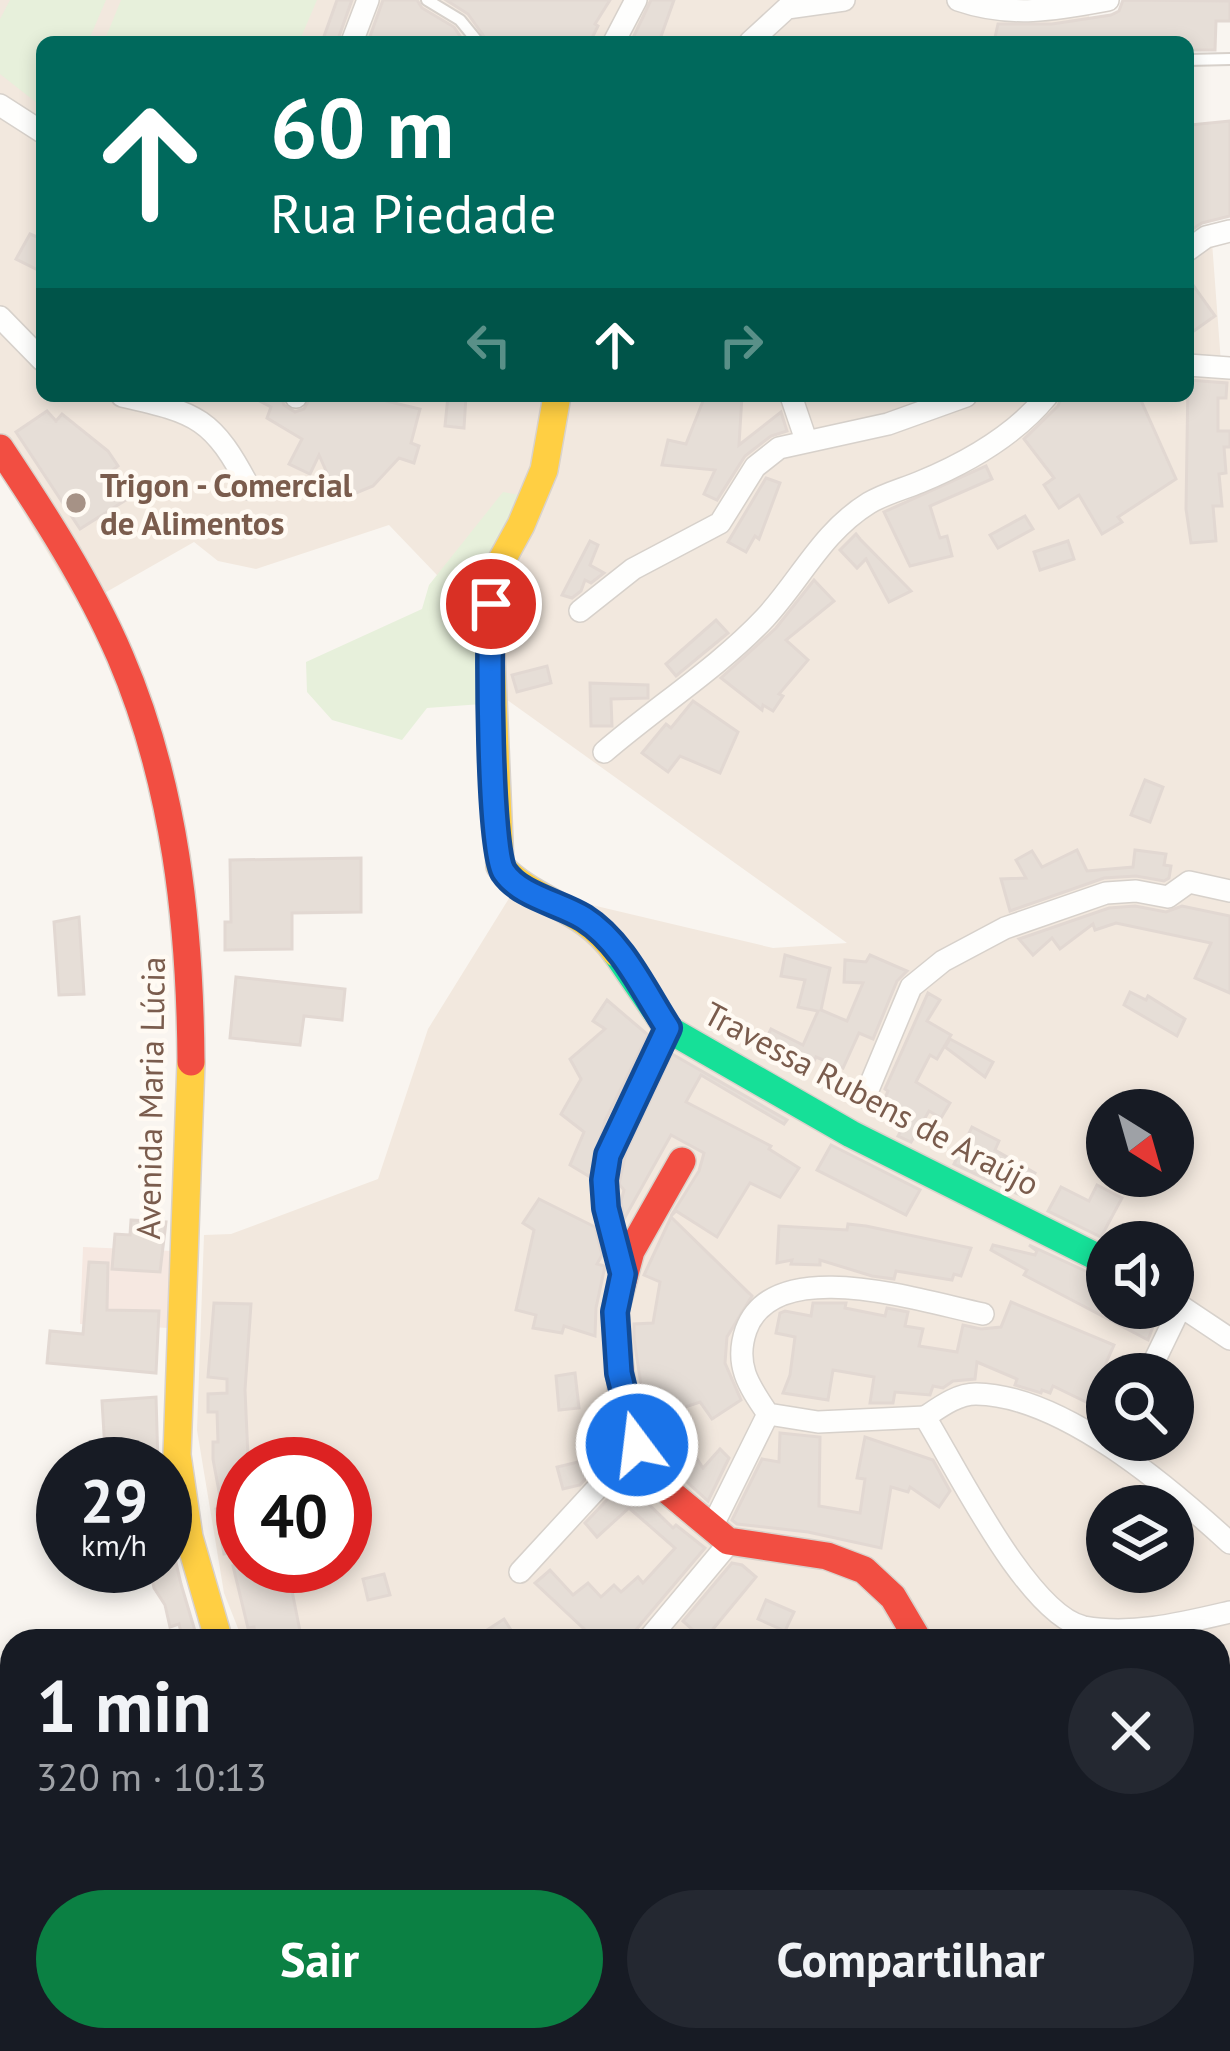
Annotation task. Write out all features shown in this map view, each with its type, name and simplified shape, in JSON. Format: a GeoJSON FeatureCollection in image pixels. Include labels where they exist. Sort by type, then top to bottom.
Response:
{"type":"FeatureCollection","features":[{"type":"Feature","properties":{"kind":"street"},"geometry":{"type":"LineString","coordinates":[[354,36],[368,0]]}},
{"type":"Feature","properties":{"kind":"street"},"geometry":{"type":"LineString","coordinates":[[617,36],[636,0]]}},
{"type":"Feature","properties":{"kind":"street"},"geometry":{"type":"LineString","coordinates":[[756,36],[787,8],[844,0]]}},
{"type":"Feature","properties":{"kind":"street"},"geometry":{"type":"LineString","coordinates":[[958,0],[990,10],[1038,13],[1108,0]]}},
{"type":"Feature","properties":{"kind":"street"},"geometry":{"type":"LineString","coordinates":[[0,106],[36,128]]}},
{"type":"Feature","properties":{"kind":"street"},"geometry":{"type":"LineString","coordinates":[[1194,246],[1230,231]]}},
{"type":"Feature","properties":{"kind":"street"},"geometry":{"type":"LineString","coordinates":[[0,317],[36,354]]}},
{"type":"Feature","properties":{"kind":"street"},"geometry":{"type":"LineString","coordinates":[[1194,365],[1230,368]]}},
{"type":"Feature","properties":{"kind":"street"},"geometry":{"type":"LineString","coordinates":[[148,402],[196,417],[229,450],[250,489]]}},
{"type":"Feature","properties":{"kind":"street"},"geometry":{"type":"LineString","coordinates":[[556,402],[544,470],[492,578],[497,854],[511,880],[586,919],[602,933],[668,1028],[608,1155],[606,1208],[623,1274]]}},
{"type":"Feature","properties":{"kind":"street"},"geometry":{"type":"LineString","coordinates":[[793,402],[806,440]]}},
{"type":"Feature","properties":{"kind":"street"},"geometry":{"type":"LineString","coordinates":[[580,611],[634,569],[720,523],[766,456],[806,440],[888,424],[949,402]]}},
{"type":"Feature","properties":{"kind":"street"},"geometry":{"type":"LineString","coordinates":[[604,752],[747,637],[769,615],[816,549],[843,523],[871,502],[970,458],[1040,402]]}},
{"type":"Feature","properties":{"kind":"street","name":"Avenida Maria Lúcia"},"geometry":{"type":"LineString","coordinates":[[0,448],[76,568],[123,665],[153,756],[179,878],[191,1000],[177,1452],[192,1544],[216,1629]]}},
{"type":"Feature","properties":{"kind":"street"},"geometry":{"type":"LineString","coordinates":[[865,1097],[911,987],[943,961],[1005,928],[1106,893],[1136,891],[1168,897],[1189,882],[1230,892]]}},
{"type":"Feature","properties":{"kind":"street","name":"Travessa Rubens de Araújo"},"geometry":{"type":"LineString","coordinates":[[668,1028],[851,1134],[1086,1252]]}},
{"type":"Feature","properties":{"kind":"street"},"geometry":{"type":"LineString","coordinates":[[682,1161],[640,1230],[615,1312],[619,1373],[637,1445],[664,1487],[720,1535],[837,1555],[860,1564],[886,1584],[914,1629]]}},
{"type":"Feature","properties":{"kind":"street"},"geometry":{"type":"LineString","coordinates":[[983,1313],[857,1290],[806,1286],[766,1300],[750,1319],[740,1354],[748,1385],[768,1414],[818,1422],[925,1417],[971,1394],[1020,1400],[1086,1432]]}},
{"type":"Feature","properties":{"kind":"street"},"geometry":{"type":"LineString","coordinates":[[1194,1315],[1230,1339]]}},
{"type":"Feature","properties":{"kind":"street"},"geometry":{"type":"LineString","coordinates":[[655,1629],[720,1535],[768,1414]]}},
{"type":"Feature","properties":{"kind":"street"},"geometry":{"type":"LineString","coordinates":[[925,1417],[1026,1582],[1075,1629]]}},
{"type":"Feature","properties":{"kind":"street"},"geometry":{"type":"LineString","coordinates":[[520,1572],[637,1445]]}},
{"type":"Feature","properties":{"kind":"street"},"geometry":{"type":"LineString","coordinates":[[1132,1461],[1230,1543]]}},
{"type":"Feature","properties":{"kind":"street"},"geometry":{"type":"LineString","coordinates":[[1153,1629],[1230,1612]]}},
{"type":"Feature","properties":{"kind":"lane"},"geometry":{"type":"LineString","coordinates":[[427,0],[460,20],[473,36]]}},
{"type":"Feature","properties":{"kind":"lane"},"geometry":{"type":"LineString","coordinates":[[1194,60],[1230,58]]}},
{"type":"Feature","properties":{"kind":"shaded area"},"geometry":{"type":"Polygon","coordinates":[[[0,0],[1086,0],[1093,36],[36,36],[36,402],[1194,402],[1194,216],[1212,242],[1221,363],[1230,364],[1230,1629],[238,1629],[224,1593],[372,1593],[372,1437],[216,1437],[216,1545],[197,1430],[204,1235],[231,1234],[378,1179],[428,1029],[516,887],[773,948],[847,943],[468,672],[459,598],[389,525],[256,569],[218,561],[194,542],[80,607],[0,473],[0,0]]]}},
{"type":"Feature","properties":{"kind":"shaded area"},"geometry":{"type":"Polygon","coordinates":[[[83,1247],[174,1251],[170,1328],[80,1324],[83,1247]]]}},
{"type":"Feature","properties":{"kind":"green space"},"geometry":{"type":"Polygon","coordinates":[[[10,0],[106,0],[91,36],[36,36],[36,102],[0,74],[0,19],[10,0]]]}},
{"type":"Feature","properties":{"kind":"green space"},"geometry":{"type":"Polygon","coordinates":[[[121,0],[317,0],[302,36],[106,36],[121,0]]]}},
{"type":"Feature","properties":{"kind":"green space"},"geometry":{"type":"Polygon","coordinates":[[[503,492],[520,495],[482,704],[427,708],[402,740],[332,720],[307,692],[306,662],[422,609],[429,585],[503,492]]]}},
{"type":"Feature","properties":{"kind":"building"},"geometry":{"type":"Polygon","coordinates":[[[337,0],[352,0],[339,36],[324,36],[337,0]]]}},
{"type":"Feature","properties":{"kind":"building"},"geometry":{"type":"Polygon","coordinates":[[[383,0],[417,0],[460,36],[370,36],[383,0]]]}},
{"type":"Feature","properties":{"kind":"building"},"geometry":{"type":"Polygon","coordinates":[[[446,0],[610,0],[593,36],[484,36],[468,14],[446,0]]]}},
{"type":"Feature","properties":{"kind":"building"},"geometry":{"type":"Polygon","coordinates":[[[651,0],[674,0],[661,36],[634,36],[651,0]]]}},
{"type":"Feature","properties":{"kind":"building"},"geometry":{"type":"Polygon","coordinates":[[[1123,0],[1230,1],[1230,21],[1216,21],[1215,50],[1194,50],[1194,36],[995,36],[998,24],[1052,24],[1119,11],[1123,0]]]}},
{"type":"Feature","properties":{"kind":"building"},"geometry":{"type":"Polygon","coordinates":[[[1230,121],[1230,216],[1194,228],[1194,125],[1230,121]]]}},
{"type":"Feature","properties":{"kind":"building"},"geometry":{"type":"Polygon","coordinates":[[[30,234],[36,236],[36,269],[16,259],[30,234]]]}},
{"type":"Feature","properties":{"kind":"building"},"geometry":{"type":"Polygon","coordinates":[[[1194,286],[1215,316],[1194,331],[1194,286]]]}},
{"type":"Feature","properties":{"kind":"building"},"geometry":{"type":"Polygon","coordinates":[[[1194,380],[1227,383],[1226,398],[1218,398],[1218,431],[1230,431],[1230,447],[1224,447],[1226,473],[1219,474],[1222,506],[1213,506],[1216,541],[1191,543],[1186,509],[1188,402],[1194,402],[1194,380]]]}},
{"type":"Feature","properties":{"kind":"building"},"geometry":{"type":"Polygon","coordinates":[[[261,402],[283,402],[295,412],[308,402],[390,402],[420,409],[411,443],[419,446],[414,463],[399,458],[373,486],[339,500],[319,455],[310,474],[289,464],[302,439],[267,418],[271,407],[261,402]]]}},
{"type":"Feature","properties":{"kind":"building"},"geometry":{"type":"Polygon","coordinates":[[[447,402],[466,402],[464,428],[445,426],[447,402]]]}},
{"type":"Feature","properties":{"kind":"building"},"geometry":{"type":"Polygon","coordinates":[[[703,402],[742,402],[739,445],[781,412],[787,431],[771,436],[745,456],[717,500],[704,494],[715,470],[662,465],[668,440],[686,444],[703,402]]]}},
{"type":"Feature","properties":{"kind":"building"},"geometry":{"type":"Polygon","coordinates":[[[1060,402],[1142,402],[1176,479],[1118,517],[1122,522],[1102,534],[1079,495],[1059,508],[1044,485],[1054,478],[1024,439],[1060,402]]]}},
{"type":"Feature","properties":{"kind":"building"},"geometry":{"type":"Polygon","coordinates":[[[47,411],[56,421],[62,414],[108,451],[118,466],[113,470],[132,496],[80,529],[16,432],[47,411]]]}},
{"type":"Feature","properties":{"kind":"building"},"geometry":{"type":"Polygon","coordinates":[[[986,466],[992,479],[930,506],[940,538],[947,536],[952,556],[910,566],[884,512],[986,466]]]}},
{"type":"Feature","properties":{"kind":"building"},"geometry":{"type":"Polygon","coordinates":[[[766,478],[780,483],[759,539],[755,536],[746,552],[728,542],[766,478]]]}},
{"type":"Feature","properties":{"kind":"building"},"geometry":{"type":"Polygon","coordinates":[[[1025,516],[1033,529],[998,548],[990,535],[1025,516]]]}},
{"type":"Feature","properties":{"kind":"building"},"geometry":{"type":"Polygon","coordinates":[[[856,534],[911,591],[889,602],[866,559],[857,568],[840,550],[856,534]]]}},
{"type":"Feature","properties":{"kind":"building"},"geometry":{"type":"Polygon","coordinates":[[[590,541],[598,545],[590,565],[604,573],[591,583],[585,580],[572,598],[562,595],[590,541]]]}},
{"type":"Feature","properties":{"kind":"building"},"geometry":{"type":"Polygon","coordinates":[[[1068,541],[1074,559],[1040,570],[1034,552],[1068,541]]]}},
{"type":"Feature","properties":{"kind":"building"},"geometry":{"type":"Polygon","coordinates":[[[814,580],[834,601],[786,640],[808,660],[779,694],[783,696],[773,711],[763,705],[762,710],[721,678],[776,628],[814,580]]]}},
{"type":"Feature","properties":{"kind":"building"},"geometry":{"type":"Polygon","coordinates":[[[716,620],[728,633],[676,676],[666,664],[716,620]]]}},
{"type":"Feature","properties":{"kind":"building"},"geometry":{"type":"Polygon","coordinates":[[[547,666],[551,683],[517,692],[512,675],[547,666]]]}},
{"type":"Feature","properties":{"kind":"building"},"geometry":{"type":"Polygon","coordinates":[[[590,683],[648,685],[648,698],[611,699],[612,726],[591,726],[590,683]]]}},
{"type":"Feature","properties":{"kind":"building"},"geometry":{"type":"Polygon","coordinates":[[[693,701],[738,732],[720,773],[680,756],[668,772],[642,753],[693,701]]]}},
{"type":"Feature","properties":{"kind":"building"},"geometry":{"type":"Polygon","coordinates":[[[1145,780],[1163,787],[1150,822],[1131,815],[1145,780]]]}},
{"type":"Feature","properties":{"kind":"building"},"geometry":{"type":"Polygon","coordinates":[[[1077,850],[1087,871],[1133,867],[1135,850],[1166,854],[1169,878],[1104,878],[1010,911],[1001,879],[1026,878],[1016,860],[1032,851],[1042,867],[1077,850]]]}},
{"type":"Feature","properties":{"kind":"building"},"geometry":{"type":"Polygon","coordinates":[[[361,858],[361,912],[292,913],[292,949],[225,950],[225,922],[231,922],[230,860],[361,858]]]}},
{"type":"Feature","properties":{"kind":"building"},"geometry":{"type":"Polygon","coordinates":[[[1135,906],[1166,912],[1182,906],[1230,916],[1230,993],[1195,978],[1211,943],[1116,923],[1095,930],[1093,924],[1060,949],[1052,938],[1033,955],[1019,939],[1109,908],[1135,906]]]}},
{"type":"Feature","properties":{"kind":"building"},"geometry":{"type":"Polygon","coordinates":[[[79,917],[84,994],[59,995],[54,922],[79,917]]]}},
{"type":"Feature","properties":{"kind":"building"},"geometry":{"type":"Polygon","coordinates":[[[785,955],[830,968],[821,1010],[847,1021],[863,983],[844,982],[845,960],[866,962],[870,955],[907,971],[897,981],[873,1039],[859,1033],[843,1068],[816,1057],[812,1065],[779,1051],[776,1058],[760,1051],[771,1029],[803,1045],[818,1011],[798,1007],[805,980],[781,976],[785,955]]]}},
{"type":"Feature","properties":{"kind":"building"},"geometry":{"type":"Polygon","coordinates":[[[236,977],[345,989],[342,1020],[304,1016],[300,1045],[230,1038],[236,977]]]}},
{"type":"Feature","properties":{"kind":"building"},"geometry":{"type":"Polygon","coordinates":[[[1130,992],[1146,1000],[1148,996],[1185,1019],[1177,1036],[1124,1005],[1130,992]]]}},
{"type":"Feature","properties":{"kind":"building"},"geometry":{"type":"Polygon","coordinates":[[[928,993],[940,1000],[927,1021],[951,1035],[937,1059],[930,1055],[916,1082],[950,1103],[941,1118],[929,1111],[911,1142],[898,1136],[911,1113],[884,1100],[885,1089],[928,993]]]}},
{"type":"Feature","properties":{"kind":"building"},"geometry":{"type":"Polygon","coordinates":[[[607,1000],[648,1035],[605,1121],[590,1177],[570,1165],[584,1132],[561,1114],[581,1079],[570,1059],[605,1029],[593,1021],[607,1000]]]}},
{"type":"Feature","properties":{"kind":"building"},"geometry":{"type":"Polygon","coordinates":[[[950,1039],[993,1062],[985,1077],[945,1047],[950,1039]]]}},
{"type":"Feature","properties":{"kind":"building"},"geometry":{"type":"Polygon","coordinates":[[[672,1054],[787,1120],[784,1124],[701,1075],[686,1102],[771,1146],[799,1168],[780,1197],[750,1183],[717,1237],[676,1211],[671,1216],[699,1171],[704,1153],[671,1135],[624,1219],[624,1190],[619,1184],[626,1152],[672,1054]]]}},
{"type":"Feature","properties":{"kind":"building"},"geometry":{"type":"Polygon","coordinates":[[[972,1127],[999,1141],[995,1150],[1035,1173],[1022,1196],[954,1164],[972,1127]]]}},
{"type":"Feature","properties":{"kind":"building"},"geometry":{"type":"Polygon","coordinates":[[[831,1145],[920,1190],[906,1215],[817,1170],[831,1145]]]}},
{"type":"Feature","properties":{"kind":"building"},"geometry":{"type":"Polygon","coordinates":[[[1061,1187],[1089,1201],[1091,1197],[1122,1198],[1110,1221],[1086,1221],[1086,1230],[1048,1211],[1061,1187]]]}},
{"type":"Feature","properties":{"kind":"building"},"geometry":{"type":"Polygon","coordinates":[[[539,1199],[595,1227],[602,1255],[597,1264],[605,1266],[595,1336],[564,1326],[562,1333],[533,1328],[536,1315],[516,1310],[534,1230],[523,1223],[539,1199]]]}},
{"type":"Feature","properties":{"kind":"building"},"geometry":{"type":"Polygon","coordinates":[[[671,1217],[752,1296],[727,1337],[725,1363],[741,1400],[712,1419],[700,1402],[667,1413],[703,1468],[720,1449],[729,1458],[708,1501],[676,1472],[659,1446],[641,1385],[634,1339],[634,1324],[653,1323],[660,1282],[644,1275],[671,1217]]]}},
{"type":"Feature","properties":{"kind":"building"},"geometry":{"type":"Polygon","coordinates":[[[131,1220],[166,1222],[160,1272],[112,1269],[115,1234],[130,1235],[131,1220]]]}},
{"type":"Feature","properties":{"kind":"building"},"geometry":{"type":"Polygon","coordinates":[[[848,1224],[971,1248],[961,1276],[954,1274],[952,1280],[896,1271],[894,1279],[872,1276],[820,1260],[820,1265],[791,1264],[792,1260],[777,1263],[779,1226],[847,1230],[848,1224]]]}},
{"type":"Feature","properties":{"kind":"building"},"geometry":{"type":"Polygon","coordinates":[[[993,1245],[1035,1255],[1037,1251],[1029,1245],[1086,1271],[1086,1308],[1024,1275],[1027,1270],[991,1250],[993,1245]]]}},
{"type":"Feature","properties":{"kind":"building"},"geometry":{"type":"Polygon","coordinates":[[[89,1262],[108,1263],[107,1310],[159,1311],[156,1373],[47,1363],[50,1331],[83,1334],[89,1262]]]}},
{"type":"Feature","properties":{"kind":"building"},"geometry":{"type":"Polygon","coordinates":[[[1011,1302],[1114,1345],[1110,1353],[1086,1353],[1086,1402],[1053,1386],[1050,1393],[1041,1393],[1015,1385],[1017,1379],[977,1362],[975,1379],[953,1381],[943,1388],[933,1386],[930,1395],[895,1392],[893,1403],[870,1403],[874,1377],[833,1370],[828,1400],[783,1393],[795,1337],[776,1333],[780,1313],[785,1311],[811,1316],[813,1303],[846,1303],[845,1308],[885,1316],[887,1308],[908,1312],[905,1326],[923,1329],[919,1346],[957,1352],[963,1325],[1001,1327],[1011,1302]]]}},
{"type":"Feature","properties":{"kind":"building"},"geometry":{"type":"Polygon","coordinates":[[[214,1303],[251,1304],[247,1437],[218,1437],[217,1412],[208,1412],[208,1394],[227,1393],[227,1379],[208,1377],[214,1303]]]}},
{"type":"Feature","properties":{"kind":"building"},"geometry":{"type":"Polygon","coordinates":[[[1127,1329],[1152,1329],[1148,1340],[1127,1329]]]}},
{"type":"Feature","properties":{"kind":"building"},"geometry":{"type":"Polygon","coordinates":[[[575,1373],[579,1408],[559,1410],[556,1376],[575,1373]]]}},
{"type":"Feature","properties":{"kind":"building"},"geometry":{"type":"Polygon","coordinates":[[[156,1397],[157,1437],[104,1437],[102,1401],[156,1397]]]}},
{"type":"Feature","properties":{"kind":"building"},"geometry":{"type":"Polygon","coordinates":[[[780,1433],[820,1437],[819,1506],[860,1513],[865,1479],[857,1478],[865,1437],[933,1460],[950,1491],[939,1507],[910,1487],[908,1492],[891,1487],[881,1548],[808,1532],[737,1524],[732,1520],[762,1459],[779,1462],[780,1433]]]}},
{"type":"Feature","properties":{"kind":"building"},"geometry":{"type":"Polygon","coordinates":[[[590,1459],[593,1470],[580,1485],[563,1489],[557,1467],[590,1459]]]}},
{"type":"Feature","properties":{"kind":"building"},"geometry":{"type":"Polygon","coordinates":[[[625,1481],[673,1528],[676,1525],[705,1548],[637,1629],[584,1629],[535,1583],[550,1570],[573,1595],[588,1583],[601,1597],[614,1585],[621,1592],[638,1577],[643,1583],[675,1548],[629,1508],[597,1537],[585,1523],[625,1481]]]}},
{"type":"Feature","properties":{"kind":"building"},"geometry":{"type":"Polygon","coordinates":[[[732,1563],[756,1577],[713,1629],[692,1629],[683,1621],[732,1563]]]}},
{"type":"Feature","properties":{"kind":"building"},"geometry":{"type":"Polygon","coordinates":[[[384,1574],[390,1595],[368,1600],[372,1577],[384,1574]]]}},
{"type":"Feature","properties":{"kind":"building"},"geometry":{"type":"Polygon","coordinates":[[[157,1593],[184,1593],[194,1629],[180,1629],[179,1624],[170,1627],[157,1593]]]}},
{"type":"Feature","properties":{"kind":"building"},"geometry":{"type":"Polygon","coordinates":[[[240,1593],[292,1593],[300,1629],[248,1628],[240,1593]]]}},
{"type":"Feature","properties":{"kind":"building"},"geometry":{"type":"Polygon","coordinates":[[[766,1600],[794,1612],[786,1629],[758,1619],[766,1600]]]}},
{"type":"Feature","properties":{"kind":"building"},"geometry":{"type":"Polygon","coordinates":[[[504,1619],[510,1629],[489,1629],[504,1619]]]}},
{"type":"Feature","properties":{"kind":"traffic: fast"},"geometry":{"type":"LineString","coordinates":[[616,953],[668,1029],[851,1134],[1086,1252]]}},
{"type":"Feature","properties":{"kind":"traffic: slow"},"geometry":{"type":"LineString","coordinates":[[556,402],[544,470],[492,578],[500,866],[590,925],[616,953]]}},
{"type":"Feature","properties":{"kind":"traffic: slow"},"geometry":{"type":"LineString","coordinates":[[191,1062],[177,1455],[189,1537],[216,1629]]}},
{"type":"Feature","properties":{"kind":"traffic: jam"},"geometry":{"type":"LineString","coordinates":[[0,448],[94,602],[139,705],[176,855],[191,1062]]}},
{"type":"Feature","properties":{"kind":"traffic: jam"},"geometry":{"type":"LineString","coordinates":[[682,1161],[631,1251],[615,1311],[622,1394],[641,1455],[668,1491],[728,1541],[827,1556],[864,1570],[893,1597],[912,1629]]}},
{"type":"Feature","properties":{"kind":"place","name":"Trigon - Comercial de Alimentos"},"geometry":{"type":"Point","coordinates":[76,503]}},
{"type":"Feature","properties":{"kind":"route"},"geometry":{"type":"LineString","coordinates":[[491,604],[500,866],[511,880],[586,919],[602,933],[668,1028],[608,1155],[604,1180],[623,1274],[615,1312],[619,1373],[637,1445]]}}]}
